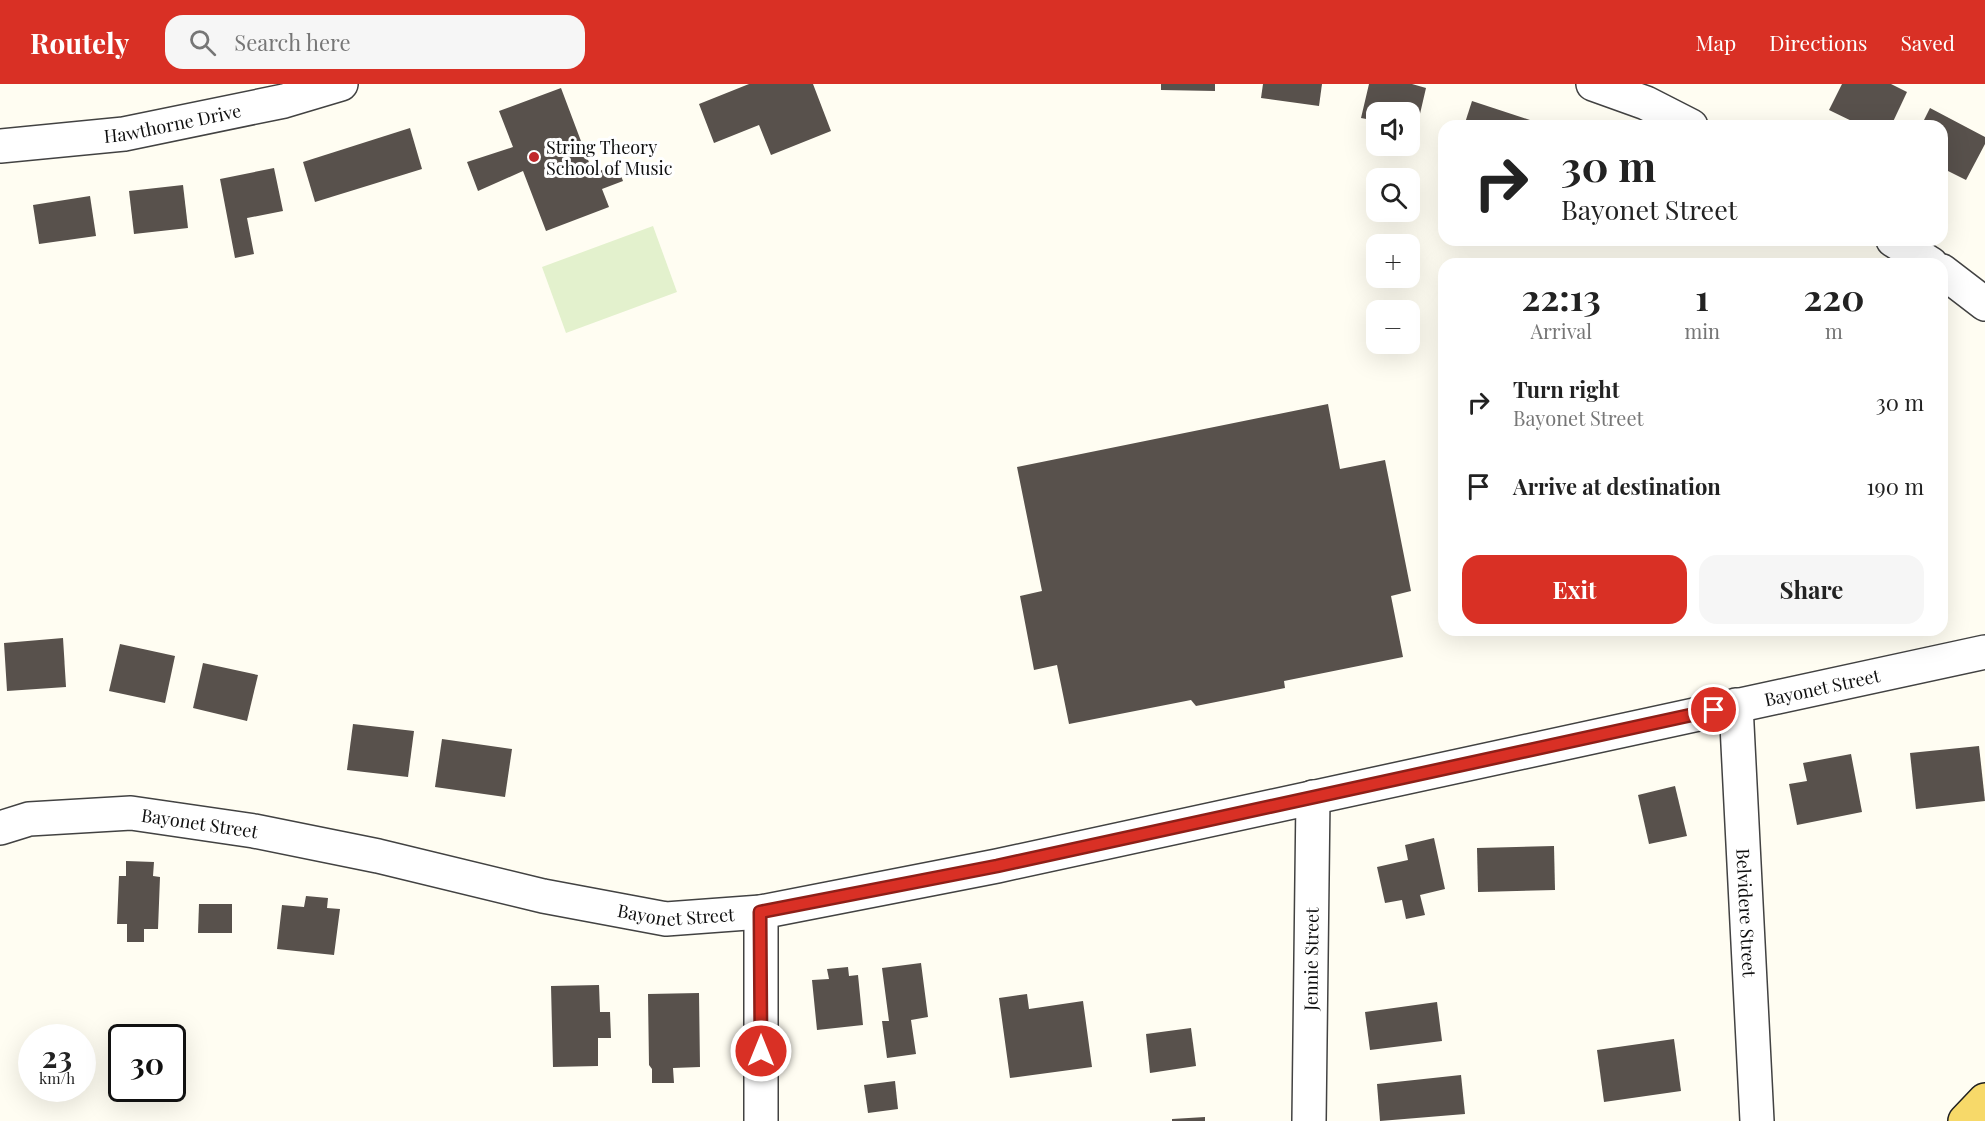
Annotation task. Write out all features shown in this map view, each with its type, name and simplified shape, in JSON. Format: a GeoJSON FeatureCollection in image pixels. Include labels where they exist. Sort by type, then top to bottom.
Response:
{"type":"FeatureCollection","features":[{"type":"Feature","properties":{"kind":"main road"},"geometry":{"type":"LineString","coordinates":[[1965,1121],[1985,1100]]}},
{"type":"Feature","properties":{"kind":"street","name":"Hawthorne Drive"},"geometry":{"type":"LineString","coordinates":[[0,146],[124,134],[284,101],[341,84]]}},
{"type":"Feature","properties":{"kind":"street"},"geometry":{"type":"LineString","coordinates":[[1593,84],[1646,103],[1679,120]]}},
{"type":"Feature","properties":{"kind":"street"},"geometry":{"type":"LineString","coordinates":[[1902,246],[1922,258]]}},
{"type":"Feature","properties":{"kind":"street"},"geometry":{"type":"LineString","coordinates":[[1948,276],[1985,304]]}},
{"type":"Feature","properties":{"kind":"street","name":"Bayonet Street"},"geometry":{"type":"LineString","coordinates":[[0,828],[29,819],[131,813],[254,831],[378,856],[543,896],[666,919],[760,912],[997,866],[1985,652]]}},
{"type":"Feature","properties":{"kind":"street","name":"Belvidere Street"},"geometry":{"type":"LineString","coordinates":[[1736,705],[1758,1121]]}},
{"type":"Feature","properties":{"kind":"street","name":"Jennie Street"},"geometry":{"type":"LineString","coordinates":[[1309,1121],[1313,797]]}},
{"type":"Feature","properties":{"kind":"street"},"geometry":{"type":"LineString","coordinates":[[760,912],[761,1121]]}},
{"type":"Feature","properties":{"kind":"green space"},"geometry":{"type":"Polygon","coordinates":[[[653,226],[677,292],[566,333],[542,267],[653,226]]]}},
{"type":"Feature","properties":{"kind":"building"},"geometry":{"type":"Polygon","coordinates":[[[749,84],[813,84],[831,131],[771,155],[759,125],[714,143],[699,104],[749,84]]]}},
{"type":"Feature","properties":{"kind":"building"},"geometry":{"type":"Polygon","coordinates":[[[1161,84],[1215,84],[1215,91],[1161,90],[1161,84]]]}},
{"type":"Feature","properties":{"kind":"building"},"geometry":{"type":"Polygon","coordinates":[[[1263,84],[1322,84],[1319,106],[1261,98],[1263,84]]]}},
{"type":"Feature","properties":{"kind":"building"},"geometry":{"type":"Polygon","coordinates":[[[1369,84],[1412,84],[1426,88],[1420,114],[1420,102],[1366,102],[1366,119],[1361,118],[1369,84]]]}},
{"type":"Feature","properties":{"kind":"building"},"geometry":{"type":"Polygon","coordinates":[[[1842,84],[1891,84],[1907,92],[1894,120],[1850,120],[1829,110],[1842,84]]]}},
{"type":"Feature","properties":{"kind":"building","name":"String Theory School of Music"},"geometry":{"type":"Polygon","coordinates":[[[561,88],[593,173],[617,165],[623,181],[602,189],[609,207],[546,231],[523,171],[478,191],[467,162],[513,147],[499,111],[561,88]]]}},
{"type":"Feature","properties":{"kind":"building"},"geometry":{"type":"Polygon","coordinates":[[[1472,101],[1530,120],[1466,120],[1472,101]]]}},
{"type":"Feature","properties":{"kind":"building"},"geometry":{"type":"Polygon","coordinates":[[[1930,108],[1985,137],[1985,144],[1966,180],[1948,171],[1948,120],[1924,120],[1930,108]]]}},
{"type":"Feature","properties":{"kind":"building"},"geometry":{"type":"Polygon","coordinates":[[[410,128],[422,169],[315,202],[303,162],[410,128]]]}},
{"type":"Feature","properties":{"kind":"building"},"geometry":{"type":"Polygon","coordinates":[[[274,168],[283,211],[247,218],[254,254],[235,258],[220,179],[274,168]]]}},
{"type":"Feature","properties":{"kind":"building"},"geometry":{"type":"Polygon","coordinates":[[[183,185],[188,228],[134,234],[129,191],[183,185]]]}},
{"type":"Feature","properties":{"kind":"building"},"geometry":{"type":"Polygon","coordinates":[[[90,196],[96,236],[39,244],[33,205],[90,196]]]}},
{"type":"Feature","properties":{"kind":"building"},"geometry":{"type":"Polygon","coordinates":[[[1328,404],[1340,469],[1385,460],[1411,591],[1391,596],[1403,657],[1284,681],[1285,688],[1196,706],[1191,700],[1069,724],[1057,665],[1034,670],[1020,596],[1042,591],[1017,467],[1328,404]]]}},
{"type":"Feature","properties":{"kind":"building"},"geometry":{"type":"Polygon","coordinates":[[[63,638],[66,687],[7,691],[4,643],[63,638]]]}},
{"type":"Feature","properties":{"kind":"building"},"geometry":{"type":"Polygon","coordinates":[[[120,644],[175,656],[165,703],[109,691],[120,644]]]}},
{"type":"Feature","properties":{"kind":"building"},"geometry":{"type":"Polygon","coordinates":[[[203,663],[258,675],[247,721],[193,708],[203,663]]]}},
{"type":"Feature","properties":{"kind":"building"},"geometry":{"type":"Polygon","coordinates":[[[353,724],[414,731],[408,777],[347,770],[353,724]]]}},
{"type":"Feature","properties":{"kind":"building"},"geometry":{"type":"Polygon","coordinates":[[[442,739],[512,749],[505,797],[435,787],[442,739]]]}},
{"type":"Feature","properties":{"kind":"building"},"geometry":{"type":"Polygon","coordinates":[[[1979,746],[1985,801],[1916,809],[1910,753],[1979,746]]]}},
{"type":"Feature","properties":{"kind":"building"},"geometry":{"type":"Polygon","coordinates":[[[1851,754],[1862,812],[1797,825],[1789,784],[1807,781],[1803,763],[1851,754]]]}},
{"type":"Feature","properties":{"kind":"building"},"geometry":{"type":"Polygon","coordinates":[[[1675,786],[1687,836],[1649,844],[1638,795],[1675,786]]]}},
{"type":"Feature","properties":{"kind":"building"},"geometry":{"type":"Polygon","coordinates":[[[1434,838],[1445,889],[1420,895],[1425,915],[1406,919],[1402,900],[1385,903],[1377,867],[1408,860],[1405,845],[1434,838]]]}},
{"type":"Feature","properties":{"kind":"building"},"geometry":{"type":"Polygon","coordinates":[[[1554,846],[1555,890],[1478,892],[1477,848],[1554,846]]]}},
{"type":"Feature","properties":{"kind":"building"},"geometry":{"type":"Polygon","coordinates":[[[126,861],[154,862],[153,876],[160,877],[158,929],[144,929],[144,942],[127,942],[127,924],[117,924],[119,876],[126,876],[126,861]]]}},
{"type":"Feature","properties":{"kind":"building"},"geometry":{"type":"Polygon","coordinates":[[[306,896],[328,898],[327,908],[340,909],[334,955],[277,949],[282,905],[304,907],[306,896]]]}},
{"type":"Feature","properties":{"kind":"building"},"geometry":{"type":"Polygon","coordinates":[[[199,904],[232,904],[232,933],[198,933],[199,904]]]}},
{"type":"Feature","properties":{"kind":"building"},"geometry":{"type":"Polygon","coordinates":[[[921,963],[928,1017],[911,1020],[916,1054],[887,1058],[882,1021],[889,1021],[882,968],[921,963]]]}},
{"type":"Feature","properties":{"kind":"building"},"geometry":{"type":"Polygon","coordinates":[[[848,967],[849,976],[858,975],[863,1025],[817,1030],[812,980],[829,979],[827,969],[848,967]]]}},
{"type":"Feature","properties":{"kind":"building"},"geometry":{"type":"Polygon","coordinates":[[[599,985],[600,1012],[610,1012],[611,1038],[598,1038],[598,1066],[553,1067],[551,986],[599,985]]]}},
{"type":"Feature","properties":{"kind":"building"},"geometry":{"type":"Polygon","coordinates":[[[699,993],[700,1067],[673,1068],[674,1083],[652,1083],[652,1069],[649,1065],[648,994],[699,993]]]}},
{"type":"Feature","properties":{"kind":"building"},"geometry":{"type":"Polygon","coordinates":[[[1027,994],[1029,1009],[1083,1001],[1092,1067],[1010,1078],[999,998],[1027,994]]]}},
{"type":"Feature","properties":{"kind":"building"},"geometry":{"type":"Polygon","coordinates":[[[1437,1002],[1442,1041],[1370,1050],[1365,1012],[1437,1002]]]}},
{"type":"Feature","properties":{"kind":"building"},"geometry":{"type":"Polygon","coordinates":[[[1191,1028],[1196,1066],[1150,1073],[1146,1034],[1191,1028]]]}},
{"type":"Feature","properties":{"kind":"building"},"geometry":{"type":"Polygon","coordinates":[[[1674,1039],[1681,1091],[1604,1102],[1597,1050],[1674,1039]]]}},
{"type":"Feature","properties":{"kind":"building"},"geometry":{"type":"Polygon","coordinates":[[[1461,1075],[1465,1114],[1380,1121],[1377,1084],[1461,1075]]]}},
{"type":"Feature","properties":{"kind":"building"},"geometry":{"type":"Polygon","coordinates":[[[895,1081],[898,1109],[868,1113],[864,1085],[895,1081]]]}},
{"type":"Feature","properties":{"kind":"building"},"geometry":{"type":"Polygon","coordinates":[[[1205,1117],[1205,1121],[1172,1121],[1172,1119],[1205,1117]]]}},
{"type":"Feature","properties":{"kind":"place","name":"String Theory School of Music"},"geometry":{"type":"Point","coordinates":[534,157]}},
{"type":"Feature","properties":{"kind":"route"},"geometry":{"type":"LineString","coordinates":[[761,1051],[760,912],[997,866],[1714,710]]}}]}
